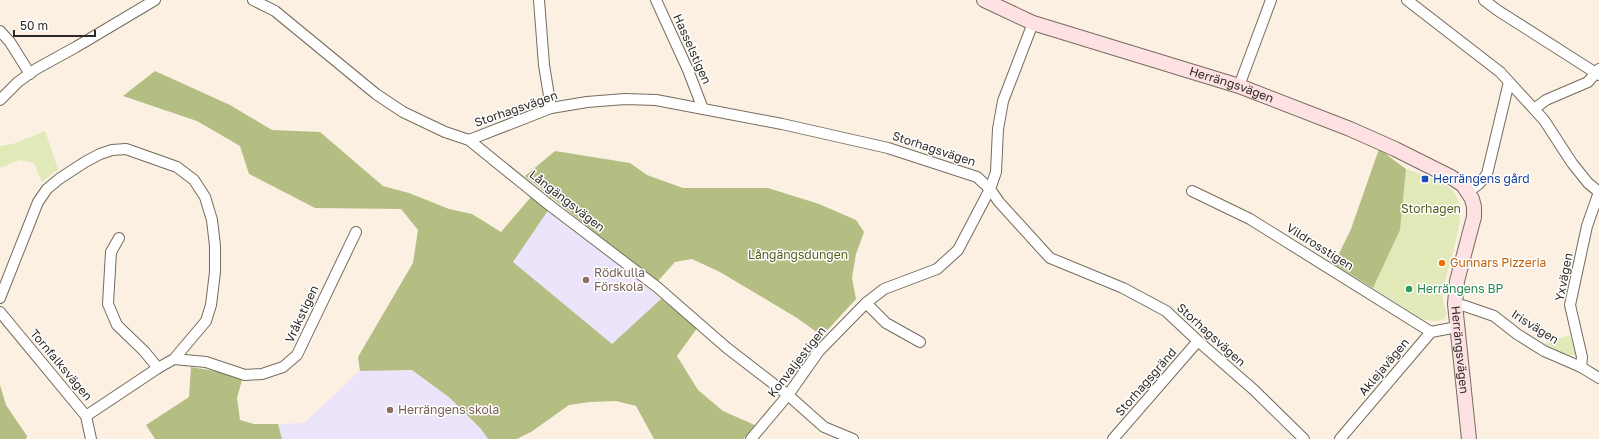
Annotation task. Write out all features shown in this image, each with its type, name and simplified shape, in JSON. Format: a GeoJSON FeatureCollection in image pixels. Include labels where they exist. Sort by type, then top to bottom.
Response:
{"type":"FeatureCollection","features":[{"type":"Feature","properties":{"kind":"street"},"geometry":{"type":"LineString","coordinates":[[0,100],[18,82],[30,74],[155,0]]}},
{"type":"Feature","properties":{"kind":"street","name":"Långängsvägen"},"geometry":{"type":"LineString","coordinates":[[253,0],[275,11],[376,94],[402,112],[445,132],[469,140],[548,204],[657,287],[727,348],[788,395],[824,428],[854,439]]}},
{"type":"Feature","properties":{"kind":"street"},"geometry":{"type":"LineString","coordinates":[[539,0],[544,65],[551,108]]}},
{"type":"Feature","properties":{"kind":"street","name":"Hasselstigen"},"geometry":{"type":"LineString","coordinates":[[656,0],[688,70],[703,109]]}},
{"type":"Feature","properties":{"kind":"street","name":"Herrängsvägen"},"geometry":{"type":"LineString","coordinates":[[984,0],[1033,23],[1239,86],[1350,129],[1395,149],[1451,177],[1463,185],[1472,199],[1474,217],[1457,281],[1455,304],[1469,439]]}},
{"type":"Feature","properties":{"kind":"street"},"geometry":{"type":"LineString","coordinates":[[1239,86],[1271,0]]}},
{"type":"Feature","properties":{"kind":"street"},"geometry":{"type":"LineString","coordinates":[[1407,0],[1500,72],[1544,120],[1572,163],[1588,182],[1599,192]]}},
{"type":"Feature","properties":{"kind":"street"},"geometry":{"type":"LineString","coordinates":[[1484,0],[1502,14],[1598,72],[1588,82],[1546,100],[1534,109]]}},
{"type":"Feature","properties":{"kind":"street","name":"Konvaljestigen"},"geometry":{"type":"LineString","coordinates":[[751,439],[788,395],[819,351],[866,303],[884,289],[937,269],[958,250],[990,189],[996,172],[998,129],[1003,101],[1033,23]]}},
{"type":"Feature","properties":{"kind":"street"},"geometry":{"type":"LineString","coordinates":[[0,31],[10,42],[30,74]]}},
{"type":"Feature","properties":{"kind":"street"},"geometry":{"type":"LineString","coordinates":[[1468,192],[1479,184],[1487,174],[1509,82]]}},
{"type":"Feature","properties":{"kind":"street","name":"Storhagsvägen"},"geometry":{"type":"LineString","coordinates":[[469,140],[551,108],[586,102],[625,99],[656,100],[888,148],[977,177],[990,189],[999,202],[1050,258],[1123,288],[1166,311],[1254,390],[1304,439]]}},
{"type":"Feature","properties":{"kind":"street"},"geometry":{"type":"LineString","coordinates":[[0,298],[38,202],[47,189],[59,179],[100,154],[112,150],[126,149],[177,168],[194,180],[205,197],[212,220],[215,246],[215,272],[211,305],[206,321],[174,359],[86,416]]}},
{"type":"Feature","properties":{"kind":"street","name":"Vildrosstigen"},"geometry":{"type":"LineString","coordinates":[[1192,191],[1250,219],[1431,332]]}},
{"type":"Feature","properties":{"kind":"street","name":"Yxvägen"},"geometry":{"type":"LineString","coordinates":[[1581,367],[1582,357],[1570,305],[1587,226],[1599,192]]}},
{"type":"Feature","properties":{"kind":"street","name":"Vråkstigen"},"geometry":{"type":"LineString","coordinates":[[174,359],[206,362],[245,375],[262,374],[283,367],[297,355],[356,232]]}},
{"type":"Feature","properties":{"kind":"street"},"geometry":{"type":"LineString","coordinates":[[119,238],[111,252],[108,304],[117,325],[144,351],[158,368]]}},
{"type":"Feature","properties":{"kind":"street"},"geometry":{"type":"LineString","coordinates":[[866,303],[886,323],[920,342]]}},
{"type":"Feature","properties":{"kind":"street","name":"Irisvägen"},"geometry":{"type":"LineString","coordinates":[[1455,304],[1494,316],[1517,334],[1544,351],[1581,367],[1599,378]]}},
{"type":"Feature","properties":{"kind":"street","name":"Tornfalksvägen"},"geometry":{"type":"LineString","coordinates":[[0,312],[86,416],[91,439]]}},
{"type":"Feature","properties":{"kind":"street"},"geometry":{"type":"LineString","coordinates":[[1431,332],[1457,327]]}},
{"type":"Feature","properties":{"kind":"street","name":"Aklejavägen"},"geometry":{"type":"LineString","coordinates":[[1340,439],[1431,332]]}},
{"type":"Feature","properties":{"kind":"street","name":"Storhagsgränd"},"geometry":{"type":"LineString","coordinates":[[1113,439],[1198,341]]}},
{"type":"Feature","properties":{"kind":"shaded area","name":"Rödkulla Förskola"},"geometry":{"type":"Polygon","coordinates":[[[549,209],[661,299],[612,345],[512,262],[549,209]]]}},
{"type":"Feature","properties":{"kind":"shaded area","name":"Herrängens skola"},"geometry":{"type":"Polygon","coordinates":[[[412,370],[450,398],[481,429],[488,439],[282,439],[278,424],[304,423],[360,371],[412,370]]]}},
{"type":"Feature","properties":{"kind":"green space"},"geometry":{"type":"Polygon","coordinates":[[[155,71],[230,105],[272,130],[320,132],[383,186],[409,193],[449,209],[472,214],[501,232],[531,197],[549,209],[513,262],[612,344],[661,299],[698,327],[677,356],[698,390],[723,411],[757,426],[743,439],[654,439],[636,406],[616,401],[590,402],[569,405],[531,432],[517,439],[488,439],[481,429],[450,398],[412,370],[360,371],[358,357],[413,263],[418,230],[401,209],[315,208],[249,174],[240,146],[197,121],[123,96],[155,71]]]}},
{"type":"Feature","properties":{"kind":"green space"},"geometry":{"type":"Polygon","coordinates":[[[45,131],[58,169],[42,182],[34,163],[19,160],[0,168],[0,146],[13,144],[45,131]]]}},
{"type":"Feature","properties":{"kind":"green space"},"geometry":{"type":"Polygon","coordinates":[[[1379,149],[1406,169],[1400,230],[1373,288],[1334,264],[1351,229],[1379,149]]]}},
{"type":"Feature","properties":{"kind":"green space","name":"Långängsdungen"},"geometry":{"type":"Polygon","coordinates":[[[555,151],[630,163],[647,175],[683,188],[768,188],[819,204],[856,220],[864,232],[856,254],[852,278],[856,299],[822,336],[797,318],[720,272],[692,259],[675,262],[657,282],[525,176],[555,151]]]}},
{"type":"Feature","properties":{"kind":"green space","name":"Storhagen"},"geometry":{"type":"Polygon","coordinates":[[[1406,169],[1429,177],[1451,189],[1457,198],[1460,210],[1459,223],[1443,296],[1447,314],[1444,319],[1437,321],[1424,320],[1373,288],[1400,230],[1406,169]]]}},
{"type":"Feature","properties":{"kind":"green space"},"geometry":{"type":"Polygon","coordinates":[[[1569,335],[1578,355],[1568,355],[1544,344],[1569,335]]]}},
{"type":"Feature","properties":{"kind":"green space"},"geometry":{"type":"Polygon","coordinates":[[[191,367],[220,372],[242,380],[237,398],[240,420],[254,424],[278,424],[282,439],[155,439],[146,425],[189,397],[191,367]]]}},
{"type":"Feature","properties":{"kind":"green space"},"geometry":{"type":"Polygon","coordinates":[[[0,385],[6,405],[27,436],[26,439],[0,439],[0,385]]]}},
{"type":"Feature","properties":{"kind":"place","name":"Herrängens gård"},"geometry":{"type":"Point","coordinates":[1425,179]}},
{"type":"Feature","properties":{"kind":"place","name":"Gunnars Pizzeria"},"geometry":{"type":"Point","coordinates":[1442,263]}},
{"type":"Feature","properties":{"kind":"place","name":"Rödkulla Förskola"},"geometry":{"type":"Point","coordinates":[586,280]}},
{"type":"Feature","properties":{"kind":"place","name":"Herrängens BP"},"geometry":{"type":"Point","coordinates":[1409,289]}},
{"type":"Feature","properties":{"kind":"place","name":"Herrängens skola"},"geometry":{"type":"Point","coordinates":[390,410]}}]}
